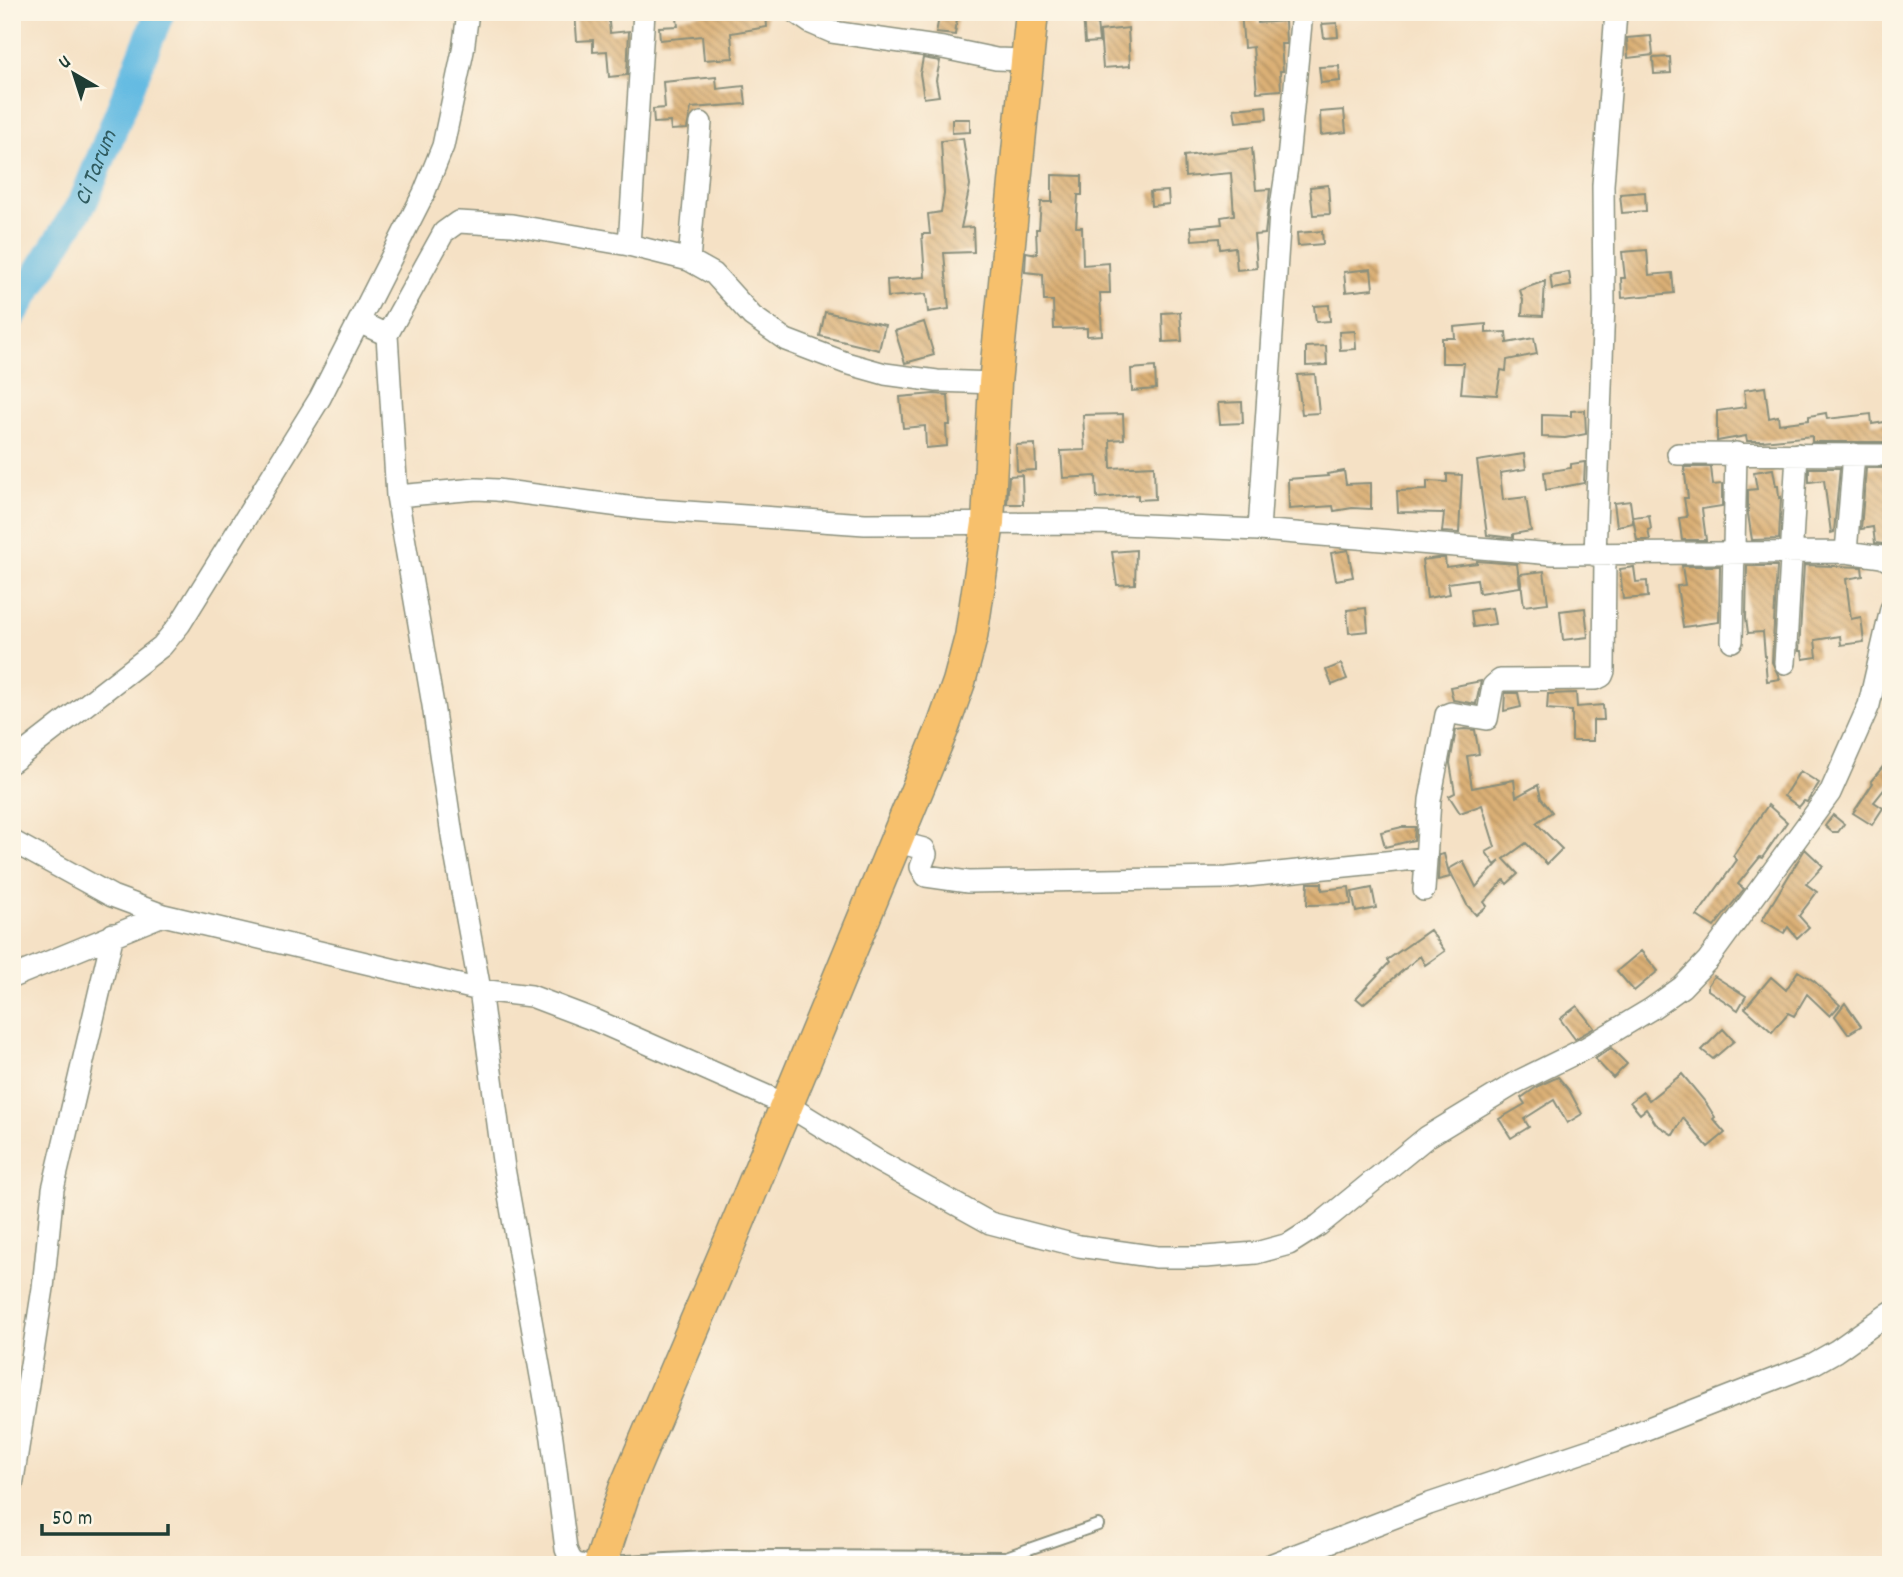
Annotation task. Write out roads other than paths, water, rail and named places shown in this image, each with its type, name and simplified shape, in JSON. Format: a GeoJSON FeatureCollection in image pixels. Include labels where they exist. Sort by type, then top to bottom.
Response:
{"type":"FeatureCollection","features":[{"type":"Feature","properties":{"kind":"main road"},"geometry":{"type":"LineString","coordinates":[[591,1564],[787,1105],[943,727],[959,682],[971,637],[988,523],[995,383],[1032,12]]}},
{"type":"Feature","properties":{"kind":"street"},"geometry":{"type":"LineString","coordinates":[[12,762],[162,646],[180,624],[320,398],[424,193],[443,146],[463,51],[468,12]]}},
{"type":"Feature","properties":{"kind":"street"},"geometry":{"type":"LineString","coordinates":[[629,245],[644,12]]}},
{"type":"Feature","properties":{"kind":"street"},"geometry":{"type":"LineString","coordinates":[[1259,530],[1280,213],[1288,160],[1302,12]]}},
{"type":"Feature","properties":{"kind":"street"},"geometry":{"type":"LineString","coordinates":[[1424,890],[1430,800],[1446,715],[1451,713],[1487,719],[1493,686],[1500,680],[1596,679],[1604,674],[1600,555],[1603,186],[1616,12]]}},
{"type":"Feature","properties":{"kind":"street"},"geometry":{"type":"LineString","coordinates":[[805,16],[832,32],[943,48],[996,59],[1028,60]]}},
{"type":"Feature","properties":{"kind":"street"},"geometry":{"type":"LineString","coordinates":[[689,260],[701,123]]}},
{"type":"Feature","properties":{"kind":"street"},"geometry":{"type":"LineString","coordinates":[[591,1564],[576,1564],[566,1549],[552,1438],[504,1168],[480,990],[453,842],[433,705],[397,496],[387,335],[444,232],[454,223],[512,225],[629,245],[689,260],[714,274],[752,316],[786,340],[885,374],[937,381],[995,383]]}},
{"type":"Feature","properties":{"kind":"street"},"geometry":{"type":"LineString","coordinates":[[359,322],[387,335]]}},
{"type":"Feature","properties":{"kind":"street"},"geometry":{"type":"LineString","coordinates":[[1732,641],[1736,453]]}},
{"type":"Feature","properties":{"kind":"street"},"geometry":{"type":"LineString","coordinates":[[1678,454],[1891,455]]}},
{"type":"Feature","properties":{"kind":"street"},"geometry":{"type":"LineString","coordinates":[[1785,663],[1797,454]]}},
{"type":"Feature","properties":{"kind":"street"},"geometry":{"type":"LineString","coordinates":[[1846,552],[1854,454]]}},
{"type":"Feature","properties":{"kind":"street"},"geometry":{"type":"LineString","coordinates":[[397,496],[476,489],[643,509],[865,524],[1098,523],[1259,530],[1553,554],[1846,552],[1882,557],[1891,562]]}},
{"type":"Feature","properties":{"kind":"street"},"geometry":{"type":"LineString","coordinates":[[12,841],[112,896],[163,915],[480,990],[531,996],[597,1021],[787,1105],[878,1161],[990,1223],[1079,1246],[1157,1257],[1255,1253],[1289,1244],[1319,1225],[1427,1137],[1519,1081],[1586,1048],[1682,987],[1708,960],[1830,793],[1869,705],[1891,609]]}},
{"type":"Feature","properties":{"kind":"street"},"geometry":{"type":"LineString","coordinates":[[894,841],[924,849],[926,854],[921,867],[926,876],[968,882],[1227,878],[1426,858]]}},
{"type":"Feature","properties":{"kind":"street"},"geometry":{"type":"LineString","coordinates":[[12,977],[163,915]]}},
{"type":"Feature","properties":{"kind":"street"},"geometry":{"type":"LineString","coordinates":[[12,1486],[43,1288],[53,1189],[113,934]]}},
{"type":"Feature","properties":{"kind":"street"},"geometry":{"type":"LineString","coordinates":[[1270,1565],[1429,1504],[1613,1442],[1813,1364],[1891,1312]]}},
{"type":"Feature","properties":{"kind":"lane"},"geometry":{"type":"LineString","coordinates":[[591,1564],[727,1556],[1006,1557],[1098,1525]]}},
{"type":"Feature","properties":{"kind":"lane"},"geometry":{"type":"LineString","coordinates":[[1006,1557],[1021,1565]]}},
{"type":"Feature","properties":{"kind":"waterway","name":"Ci Tarum"},"geometry":{"type":"LineString","coordinates":[[12,315],[84,200],[160,12]]}}]}
